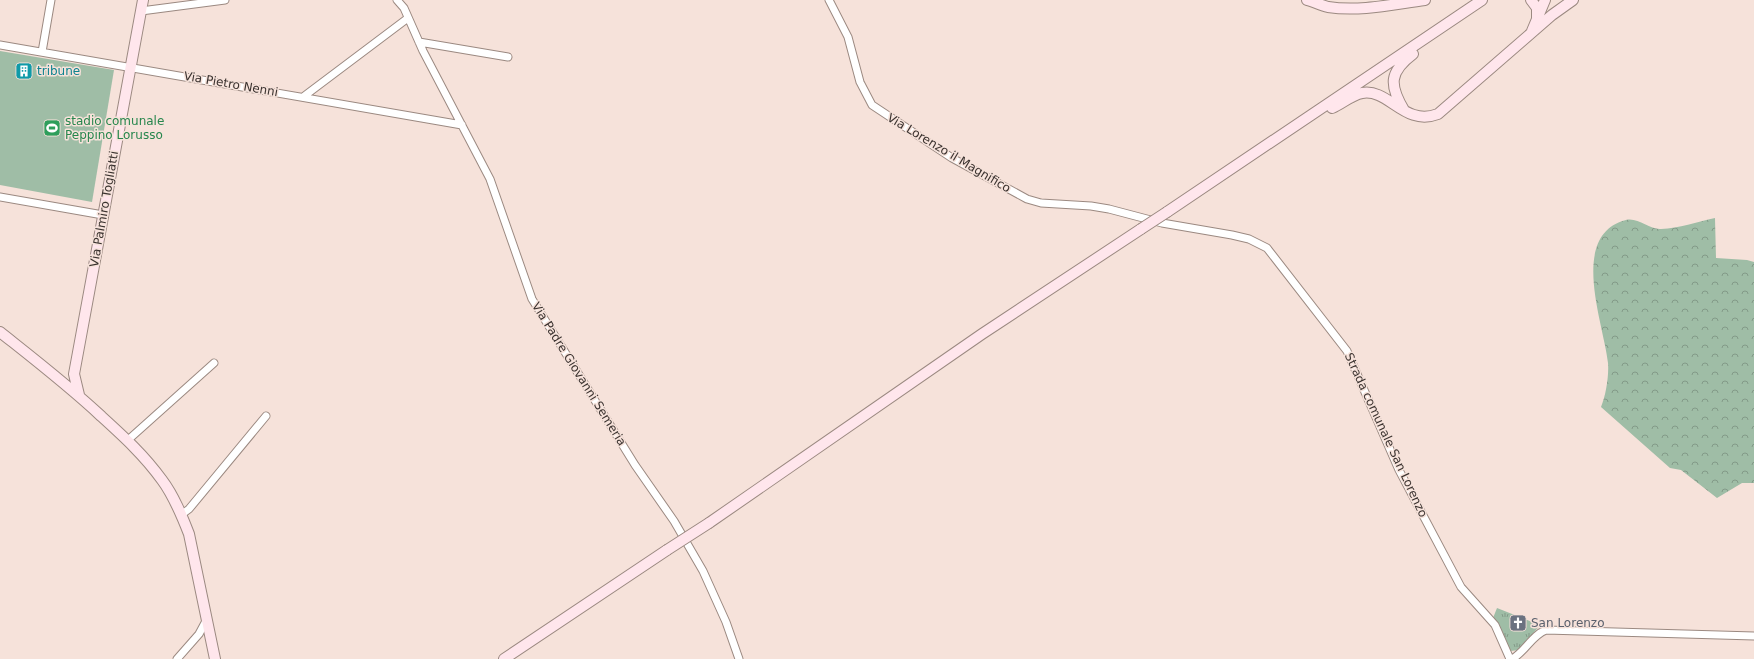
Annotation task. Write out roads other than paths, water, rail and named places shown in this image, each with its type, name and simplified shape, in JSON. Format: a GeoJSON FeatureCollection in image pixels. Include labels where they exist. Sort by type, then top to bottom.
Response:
{"type":"FeatureCollection","features":[{"type":"Feature","properties":{"kind":"main road","name":"Via Palmiro Togliatti"},"geometry":{"type":"LineString","coordinates":[[79,395],[74,374],[143,0]]}},
{"type":"Feature","properties":{"kind":"main road"},"geometry":{"type":"LineString","coordinates":[[1307,0],[1338,8],[1366,8],[1425,0]]}},
{"type":"Feature","properties":{"kind":"main road"},"geometry":{"type":"LineString","coordinates":[[1366,8],[1381,0]]}},
{"type":"Feature","properties":{"kind":"main road"},"geometry":{"type":"LineString","coordinates":[[504,659],[709,523],[982,334],[1167,212],[1482,0]]}},
{"type":"Feature","properties":{"kind":"main road"},"geometry":{"type":"LineString","coordinates":[[1531,0],[1537,8],[1537,20]]}},
{"type":"Feature","properties":{"kind":"main road"},"geometry":{"type":"LineString","coordinates":[[1531,33],[1545,0]]}},
{"type":"Feature","properties":{"kind":"main road"},"geometry":{"type":"LineString","coordinates":[[1552,15],[1557,0]]}},
{"type":"Feature","properties":{"kind":"main road"},"geometry":{"type":"LineString","coordinates":[[1318,110],[1333,108],[1353,96],[1364,92],[1378,95],[1405,111],[1417,116],[1429,117],[1438,114],[1552,15],[1573,0]]}},
{"type":"Feature","properties":{"kind":"main road"},"geometry":{"type":"LineString","coordinates":[[1405,111],[1397,98],[1393,84],[1396,71],[1404,61],[1422,47],[1436,32]]}},
{"type":"Feature","properties":{"kind":"main road"},"geometry":{"type":"LineString","coordinates":[[0,332],[79,395],[142,454],[163,481],[189,534],[215,659]]}},
{"type":"Feature","properties":{"kind":"main road"},"geometry":{"type":"LineString","coordinates":[[56,376],[66,377],[74,374]]}},
{"type":"Feature","properties":{"kind":"street"},"geometry":{"type":"LineString","coordinates":[[42,52],[51,0]]}},
{"type":"Feature","properties":{"kind":"street"},"geometry":{"type":"LineString","coordinates":[[141,10],[225,0]]}},
{"type":"Feature","properties":{"kind":"street","name":"Via Padre Giovanni Semeria"},"geometry":{"type":"LineString","coordinates":[[397,0],[404,8],[419,42],[490,179],[532,300],[635,465],[674,521],[703,570],[726,622],[739,659]]}},
{"type":"Feature","properties":{"kind":"street","name":"Via Lorenzo il Magnifico"},"geometry":{"type":"LineString","coordinates":[[829,0],[848,37],[860,82],[872,105],[880,111],[952,158],[1027,199],[1042,203],[1091,206],[1123,212],[1162,223]]}},
{"type":"Feature","properties":{"kind":"street"},"geometry":{"type":"LineString","coordinates":[[303,97],[408,18]]}},
{"type":"Feature","properties":{"kind":"street"},"geometry":{"type":"LineString","coordinates":[[419,42],[508,57]]}},
{"type":"Feature","properties":{"kind":"street","name":"Via Pietro Nenni"},"geometry":{"type":"LineString","coordinates":[[0,45],[130,66],[462,125]]}},
{"type":"Feature","properties":{"kind":"street"},"geometry":{"type":"LineString","coordinates":[[0,197],[103,215]]}},
{"type":"Feature","properties":{"kind":"street","name":"Strada comunale San Lorenzo"},"geometry":{"type":"LineString","coordinates":[[1162,223],[1249,239],[1267,248],[1347,351],[1399,470],[1458,580],[1466,593],[1495,625],[1511,659]]}},
{"type":"Feature","properties":{"kind":"street"},"geometry":{"type":"LineString","coordinates":[[128,440],[214,363]]}},
{"type":"Feature","properties":{"kind":"street"},"geometry":{"type":"LineString","coordinates":[[181,515],[190,510],[266,416]]}},
{"type":"Feature","properties":{"kind":"street"},"geometry":{"type":"LineString","coordinates":[[177,659],[199,634],[206,621]]}},
{"type":"Feature","properties":{"kind":"street"},"geometry":{"type":"LineString","coordinates":[[1511,659],[1519,655],[1541,632],[1546,630],[1754,636]]}},
{"type":"Feature","properties":{"kind":"place","name":"tribune"},"geometry":{"type":"Point","coordinates":[24,71]}},
{"type":"Feature","properties":{"kind":"place","name":"stadio comunale Peppino Lorusso"},"geometry":{"type":"Point","coordinates":[52,128]}},
{"type":"Feature","properties":{"kind":"place","name":"San Lorenzo"},"geometry":{"type":"Point","coordinates":[1518,623]}}]}
